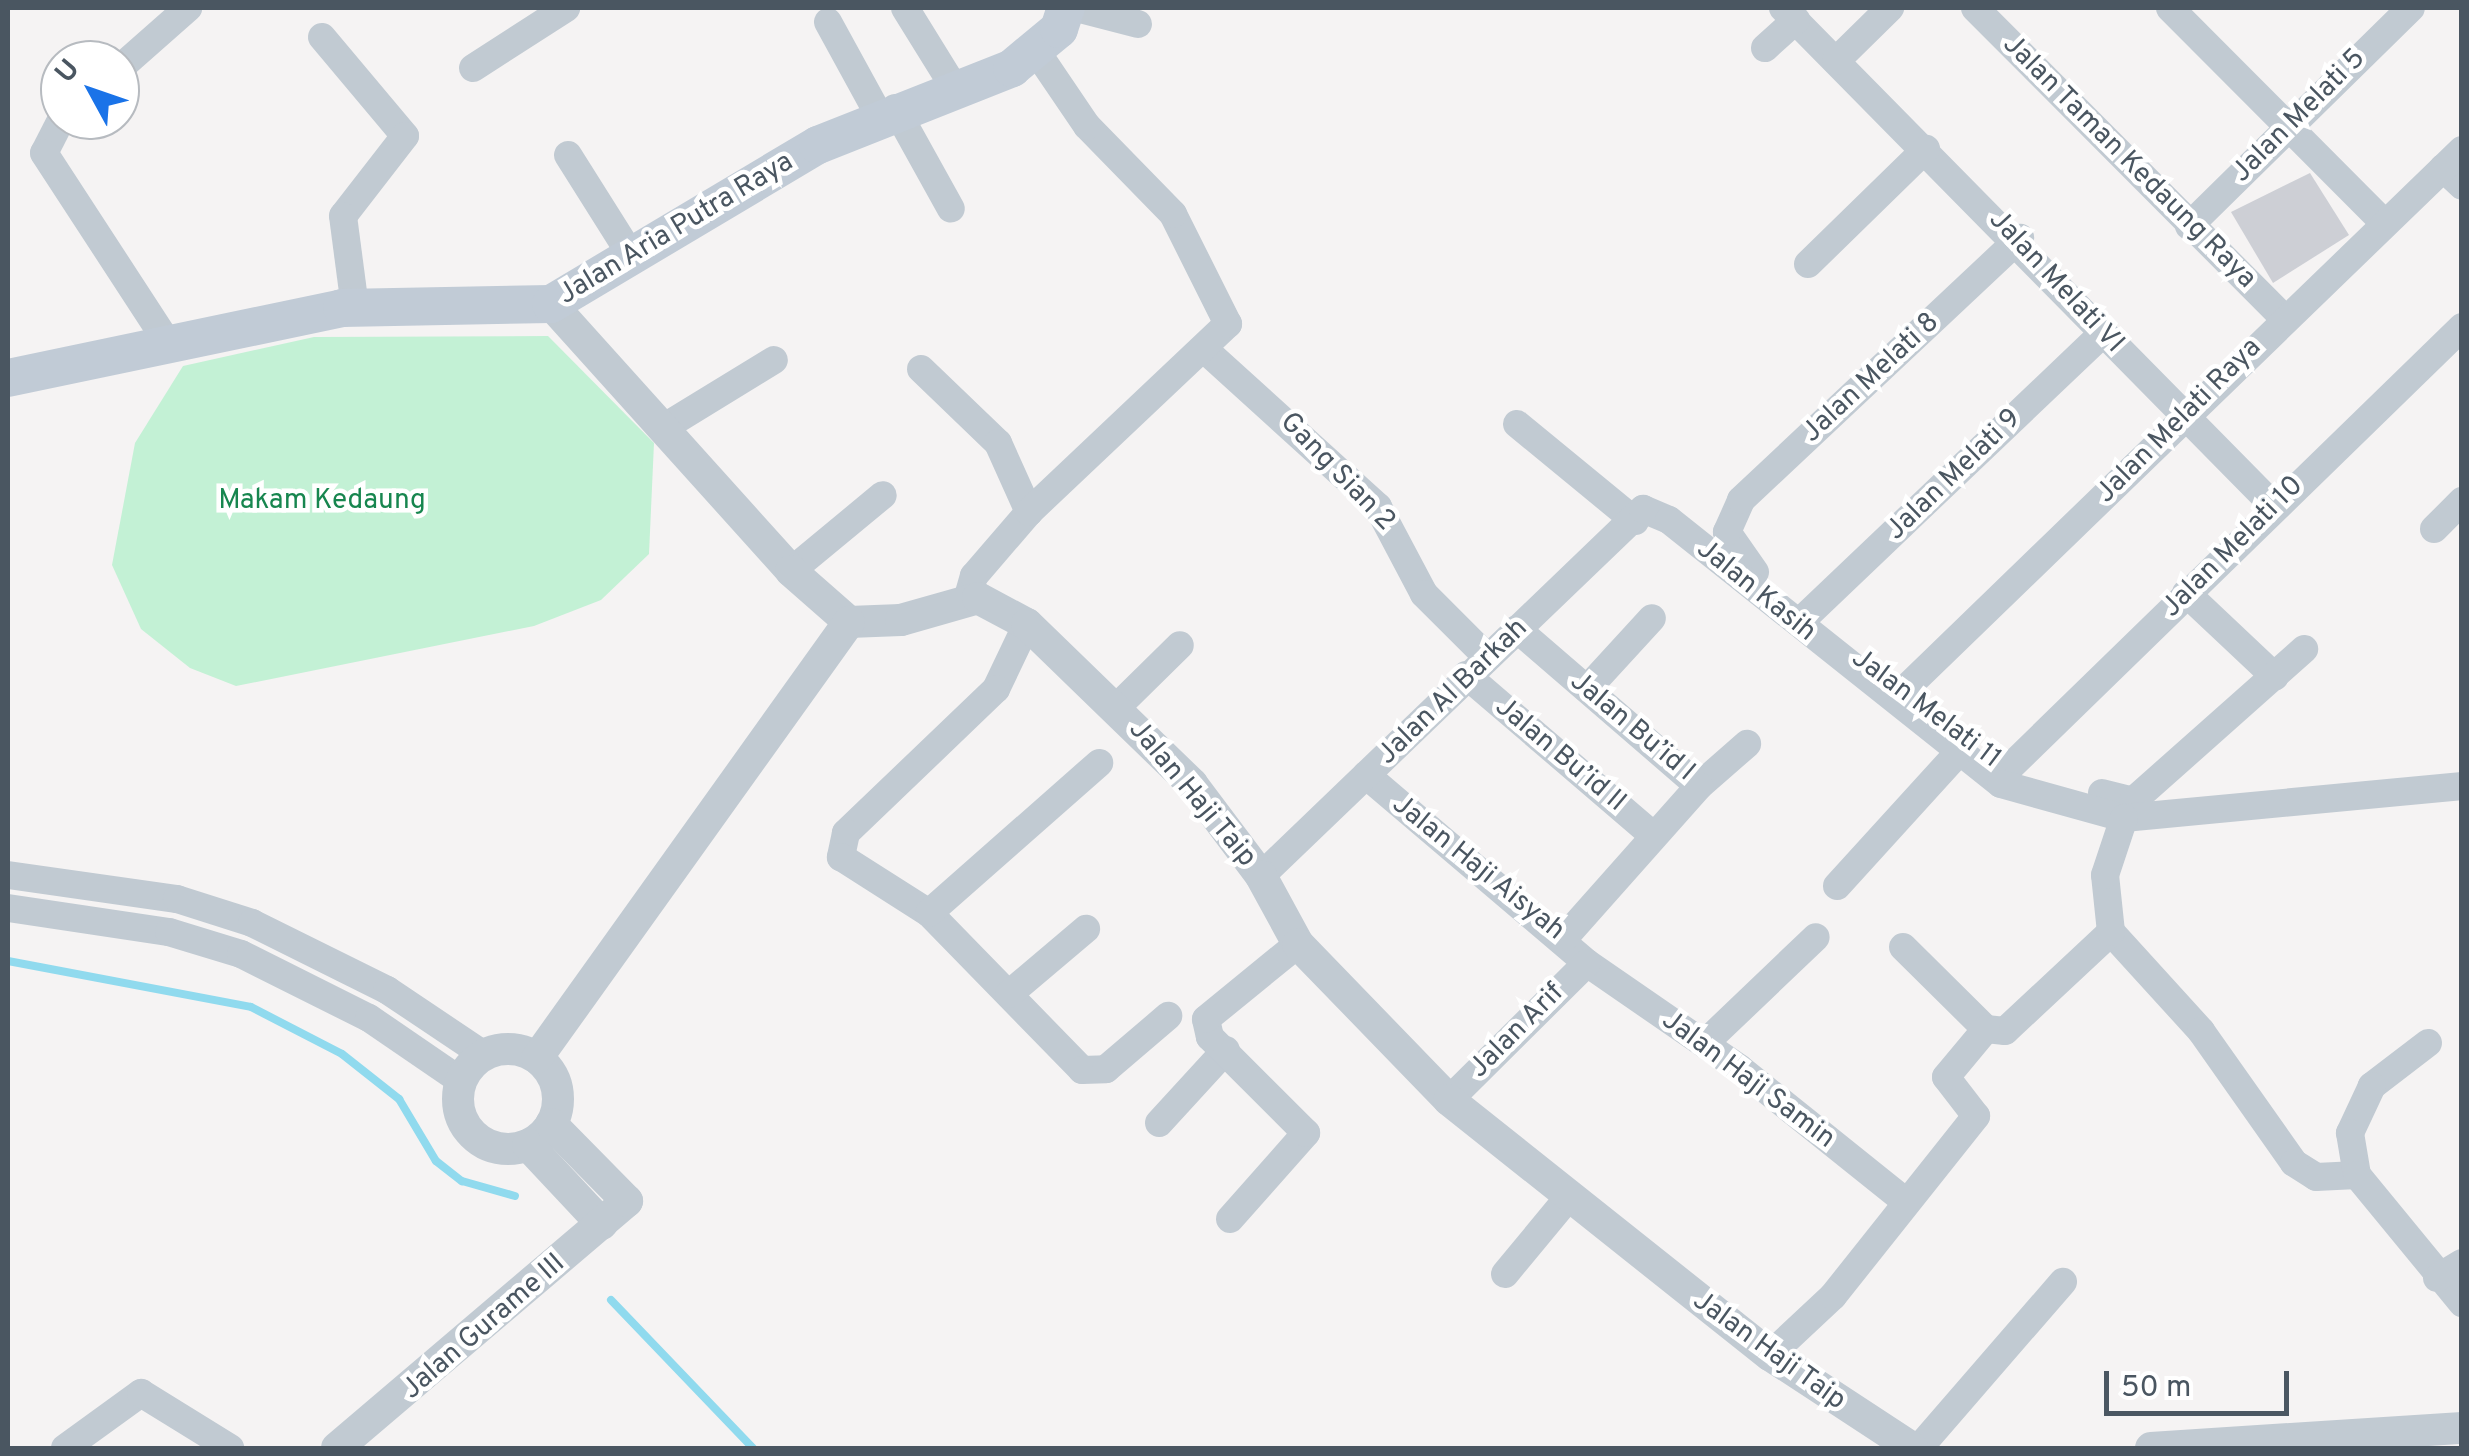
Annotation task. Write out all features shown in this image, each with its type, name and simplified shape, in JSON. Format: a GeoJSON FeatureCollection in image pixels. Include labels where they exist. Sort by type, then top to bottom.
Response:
{"type":"FeatureCollection","features":[{"type":"Feature","properties":{"kind":"main road"},"geometry":{"type":"LineString","coordinates":[[1036,50],[1066,8]]}},
{"type":"Feature","properties":{"kind":"main road","name":"Jalan Aria Putra Raya"},"geometry":{"type":"LineString","coordinates":[[8,378],[166,340],[355,307],[552,304],[629,252],[887,112],[1036,50]]}},
{"type":"Feature","properties":{"kind":"street"},"geometry":{"type":"LineString","coordinates":[[140,50],[188,8]]}},
{"type":"Feature","properties":{"kind":"street"},"geometry":{"type":"LineString","coordinates":[[473,68],[565,8]]}},
{"type":"Feature","properties":{"kind":"street"},"geometry":{"type":"LineString","coordinates":[[905,8],[954,87]]}},
{"type":"Feature","properties":{"kind":"street"},"geometry":{"type":"LineString","coordinates":[[1076,8],[1138,24]]}},
{"type":"Feature","properties":{"kind":"street"},"geometry":{"type":"LineString","coordinates":[[1836,62],[1890,8]]}},
{"type":"Feature","properties":{"kind":"street","name":"Jalan Taman Kedaung Raya"},"geometry":{"type":"LineString","coordinates":[[1975,8],[2283,317]]}},
{"type":"Feature","properties":{"kind":"street"},"geometry":{"type":"LineString","coordinates":[[2170,8],[2284,130],[2384,223]]}},
{"type":"Feature","properties":{"kind":"street","name":"Jalan Melati 5"},"geometry":{"type":"LineString","coordinates":[[2189,226],[2410,8]]}},
{"type":"Feature","properties":{"kind":"street"},"geometry":{"type":"LineString","coordinates":[[1765,48],[1790,14]]}},
{"type":"Feature","properties":{"kind":"street","name":"Jalan Melati VI"},"geometry":{"type":"LineString","coordinates":[[1790,14],[2020,238],[2183,420],[2273,505]]}},
{"type":"Feature","properties":{"kind":"street"},"geometry":{"type":"LineString","coordinates":[[828,22],[951,210]]}},
{"type":"Feature","properties":{"kind":"street"},"geometry":{"type":"LineString","coordinates":[[322,37],[405,136],[343,216],[355,307]]}},
{"type":"Feature","properties":{"kind":"street"},"geometry":{"type":"LineString","coordinates":[[552,304],[792,571],[849,622],[902,620],[967,600],[974,576],[1029,512],[1228,324],[1214,281],[1173,214],[1087,126],[1036,50]]}},
{"type":"Feature","properties":{"kind":"street"},"geometry":{"type":"LineString","coordinates":[[43,140],[44,153],[166,340]]}},
{"type":"Feature","properties":{"kind":"street"},"geometry":{"type":"LineString","coordinates":[[1808,264],[1926,149]]}},
{"type":"Feature","properties":{"kind":"street"},"geometry":{"type":"LineString","coordinates":[[568,155],[629,252]]}},
{"type":"Feature","properties":{"kind":"street","name":"Jalan Melati Raya"},"geometry":{"type":"LineString","coordinates":[[1900,694],[2183,420],[2283,317],[2384,223],[2455,168]]}},
{"type":"Feature","properties":{"kind":"street","name":"Jalan Melati 8"},"geometry":{"type":"LineString","coordinates":[[1728,522],[2020,238]]}},
{"type":"Feature","properties":{"kind":"street","name":"Jalan Melati 10"},"geometry":{"type":"LineString","coordinates":[[2007,770],[2273,505],[2462,327]]}},
{"type":"Feature","properties":{"kind":"street","name":"Jalan Melati 9"},"geometry":{"type":"LineString","coordinates":[[1806,616],[2103,333]]}},
{"type":"Feature","properties":{"kind":"street","name":"Gang Sian 2"},"geometry":{"type":"LineString","coordinates":[[1204,349],[1378,507],[1424,594],[1476,666]]}},
{"type":"Feature","properties":{"kind":"street"},"geometry":{"type":"LineString","coordinates":[[663,428],[774,360]]}},
{"type":"Feature","properties":{"kind":"street"},"geometry":{"type":"LineString","coordinates":[[921,369],[998,444],[1029,512]]}},
{"type":"Feature","properties":{"kind":"street","name":"Jalan Kasih"},"geometry":{"type":"LineString","coordinates":[[1517,424],[1639,515],[1669,520],[1956,755],[2001,784],[2124,818]]}},
{"type":"Feature","properties":{"kind":"street"},"geometry":{"type":"LineString","coordinates":[[792,571],[883,496]]}},
{"type":"Feature","properties":{"kind":"street"},"geometry":{"type":"LineString","coordinates":[[2434,529],[2462,500]]}},
{"type":"Feature","properties":{"kind":"street","name":"Jalan Al Barkah"},"geometry":{"type":"LineString","coordinates":[[1262,876],[1476,666],[1639,515]]}},
{"type":"Feature","properties":{"kind":"street","name":"Jalan Melati 11"},"geometry":{"type":"LineString","coordinates":[[1728,522],[1736,556],[1900,694],[2007,770],[2132,801],[2304,649]]}},
{"type":"Feature","properties":{"kind":"street"},"geometry":{"type":"LineString","coordinates":[[2186,594],[2275,677]]}},
{"type":"Feature","properties":{"kind":"street","name":"Jalan Haji Taip"},"geometry":{"type":"LineString","coordinates":[[967,600],[1000,603],[1117,707],[1262,876],[1298,944],[1448,1100],[1567,1200],[1770,1354],[1915,1448]]}},
{"type":"Feature","properties":{"kind":"street"},"geometry":{"type":"LineString","coordinates":[[1587,690],[1652,618]]}},
{"type":"Feature","properties":{"kind":"street"},"geometry":{"type":"LineString","coordinates":[[537,1058],[849,622]]}},
{"type":"Feature","properties":{"kind":"street"},"geometry":{"type":"LineString","coordinates":[[1028,624],[996,688],[841,844],[844,867],[929,913],[1090,1073],[1168,1016]]}},
{"type":"Feature","properties":{"kind":"street","name":"Jalan Bu’id I"},"geometry":{"type":"LineString","coordinates":[[1517,630],[1699,786],[1747,744]]}},
{"type":"Feature","properties":{"kind":"street"},"geometry":{"type":"LineString","coordinates":[[1117,707],[1180,645]]}},
{"type":"Feature","properties":{"kind":"street","name":"Jalan Bu’id II"},"geometry":{"type":"LineString","coordinates":[[1476,666],[1654,835]]}},
{"type":"Feature","properties":{"kind":"street"},"geometry":{"type":"LineString","coordinates":[[1837,886],[1956,755]]}},
{"type":"Feature","properties":{"kind":"street"},"geometry":{"type":"LineString","coordinates":[[929,913],[1099,763]]}},
{"type":"Feature","properties":{"kind":"street","name":"Jalan Haji Aisyah"},"geometry":{"type":"LineString","coordinates":[[1366,774],[1565,937],[1587,963]]}},
{"type":"Feature","properties":{"kind":"street"},"geometry":{"type":"LineString","coordinates":[[1565,937],[1699,786]]}},
{"type":"Feature","properties":{"kind":"street"},"geometry":{"type":"LineString","coordinates":[[2357,1175],[2316,1178],[2294,1162],[2201,1032],[2111,932],[2106,875],[2124,818],[2462,786]]}},
{"type":"Feature","properties":{"kind":"street"},"geometry":{"type":"LineString","coordinates":[[8,875],[178,900],[252,923],[372,981],[484,1055]]}},
{"type":"Feature","properties":{"kind":"street"},"geometry":{"type":"LineString","coordinates":[[8,908],[169,932],[241,954],[369,1018],[462,1081]]}},
{"type":"Feature","properties":{"kind":"street"},"geometry":{"type":"LineString","coordinates":[[1009,994],[1086,929]]}},
{"type":"Feature","properties":{"kind":"street"},"geometry":{"type":"LineString","coordinates":[[1903,947],[1986,1030],[2005,1031],[2111,932]]}},
{"type":"Feature","properties":{"kind":"street"},"geometry":{"type":"LineString","coordinates":[[1706,1043],[1816,937]]}},
{"type":"Feature","properties":{"kind":"street"},"geometry":{"type":"LineString","coordinates":[[1230,1219],[1306,1133],[1206,1031],[1208,1015],[1298,944]]}},
{"type":"Feature","properties":{"kind":"street","name":"Jalan Haji Samin"},"geometry":{"type":"LineString","coordinates":[[1587,963],[1706,1043],[1906,1202]]}},
{"type":"Feature","properties":{"kind":"street","name":"Jalan Arif"},"geometry":{"type":"LineString","coordinates":[[1448,1100],[1587,963]]}},
{"type":"Feature","properties":{"kind":"street"},"geometry":{"type":"LineString","coordinates":[[1770,1354],[1834,1296],[1976,1116],[1946,1077],[1986,1030]]}},
{"type":"Feature","properties":{"kind":"street"},"geometry":{"type":"LineString","coordinates":[[2428,1042],[2372,1086],[2350,1133],[2357,1175],[2437,1278],[2462,1303]]}},
{"type":"Feature","properties":{"kind":"street"},"geometry":{"type":"LineString","coordinates":[[511,1048],[537,1058],[555,1081],[539,1135],[479,1140],[460,1114],[462,1081],[484,1055],[511,1048]]}},
{"type":"Feature","properties":{"kind":"street"},"geometry":{"type":"LineString","coordinates":[[1159,1124],[1226,1050]]}},
{"type":"Feature","properties":{"kind":"street"},"geometry":{"type":"LineString","coordinates":[[539,1135],[602,1224]]}},
{"type":"Feature","properties":{"kind":"street","name":"Jalan Gurame III"},"geometry":{"type":"LineString","coordinates":[[336,1448],[627,1201],[539,1135]]}},
{"type":"Feature","properties":{"kind":"street"},"geometry":{"type":"LineString","coordinates":[[1505,1274],[1567,1200]]}},
{"type":"Feature","properties":{"kind":"street"},"geometry":{"type":"LineString","coordinates":[[2437,1278],[2462,1263]]}},
{"type":"Feature","properties":{"kind":"street"},"geometry":{"type":"LineString","coordinates":[[1915,1448],[2063,1282]]}},
{"type":"Feature","properties":{"kind":"street"},"geometry":{"type":"LineString","coordinates":[[65,1448],[140,1393],[230,1448]]}},
{"type":"Feature","properties":{"kind":"street"},"geometry":{"type":"LineString","coordinates":[[2151,1448],[2395,1441],[2462,1428]]}},
{"type":"Feature","properties":{"kind":"green space","name":"Makam Kedaung"},"geometry":{"type":"Polygon","coordinates":[[[548,336],[654,443],[649,554],[601,600],[534,626],[236,686],[190,668],[141,629],[112,565],[135,443],[183,366],[314,337],[548,336]]]}},
{"type":"Feature","properties":{"kind":"building"},"geometry":{"type":"Polygon","coordinates":[[[2310,173],[2349,235],[2273,283],[2231,212],[2310,173]]]}},
{"type":"Feature","properties":{"kind":"waterway"},"geometry":{"type":"LineString","coordinates":[[8,961],[251,1007],[342,1054],[399,1099],[436,1161],[462,1181],[515,1196]]}},
{"type":"Feature","properties":{"kind":"waterway"},"geometry":{"type":"LineString","coordinates":[[611,1300],[753,1448]]}}]}
